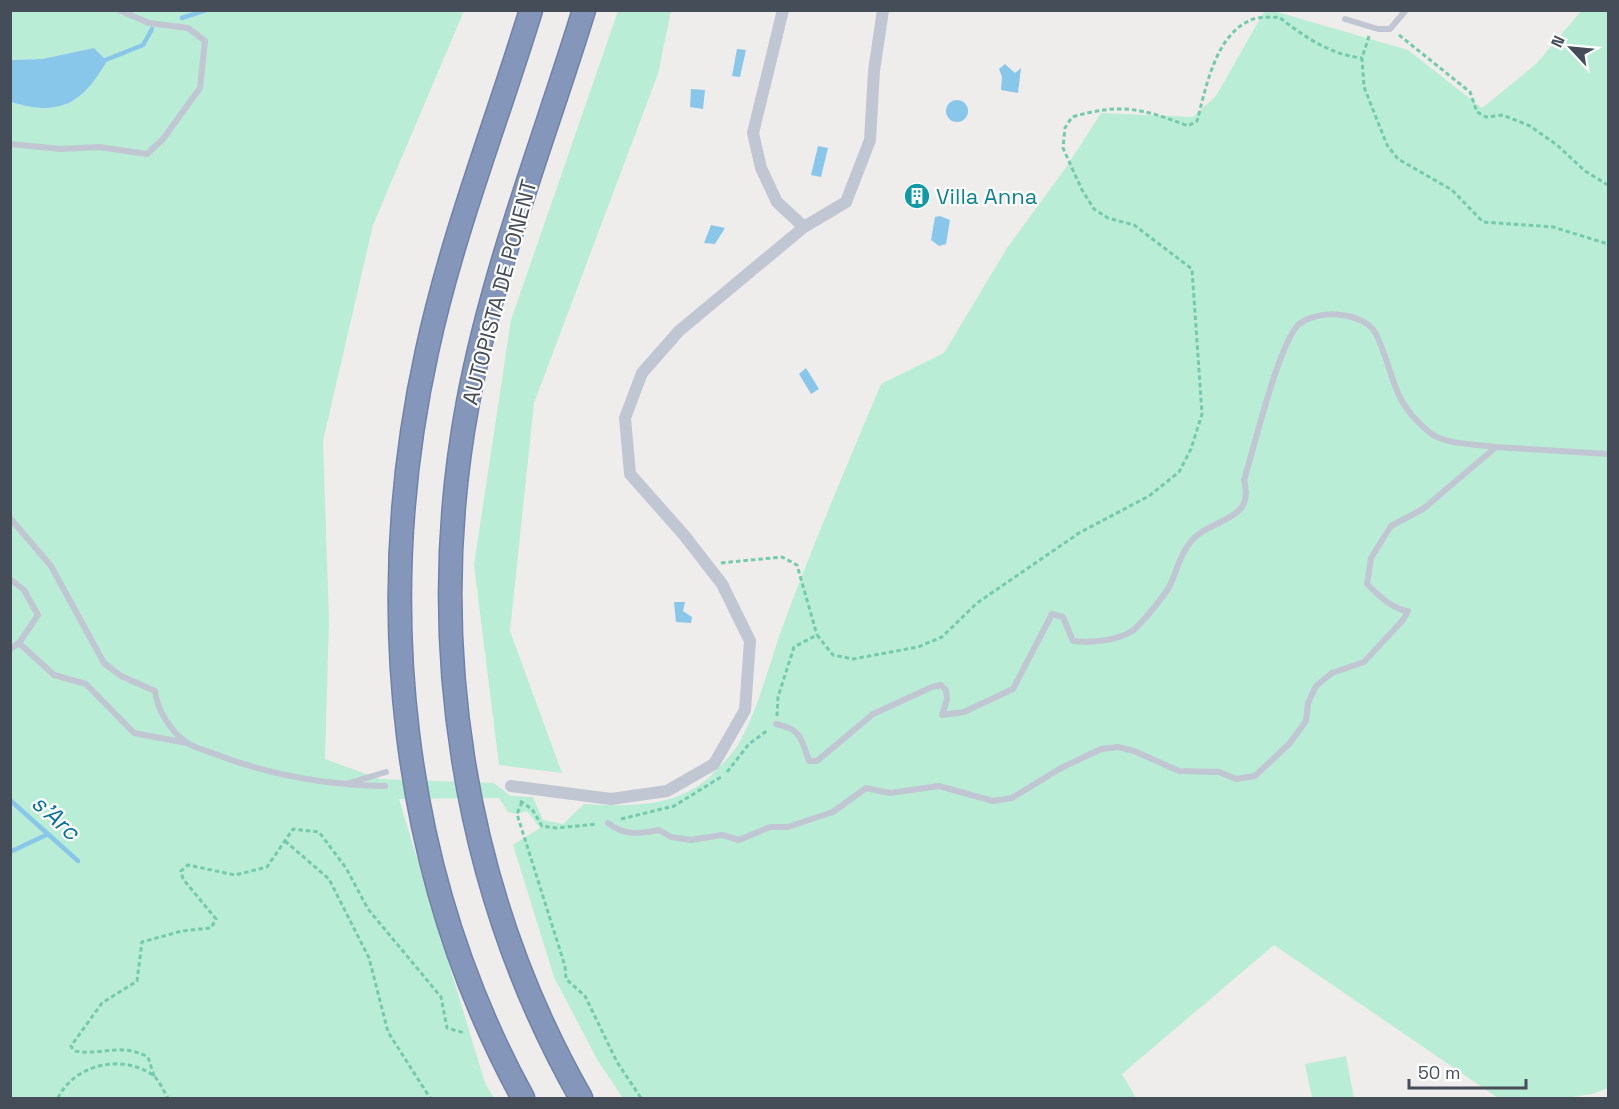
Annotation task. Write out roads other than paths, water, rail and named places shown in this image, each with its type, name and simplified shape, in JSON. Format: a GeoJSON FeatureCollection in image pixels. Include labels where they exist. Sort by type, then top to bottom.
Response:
{"type":"FeatureCollection","features":[{"type":"Feature","properties":{"kind":"highway"},"geometry":{"type":"LineString","coordinates":[[523,1098],[471,985],[430,853],[406,728],[398,600],[405,476],[427,350],[461,227],[531,10]]}},
{"type":"Feature","properties":{"kind":"highway","name":"AUTOPISTA DE PONENT"},"geometry":{"type":"LineString","coordinates":[[581,1098],[533,1002],[507,935],[483,855],[465,774],[459,732],[450,607],[456,483],[477,361],[510,240],[584,10]]}},
{"type":"Feature","properties":{"kind":"street"},"geometry":{"type":"LineString","coordinates":[[783,10],[753,134],[761,168],[777,202],[804,227]]}},
{"type":"Feature","properties":{"kind":"street"},"geometry":{"type":"LineString","coordinates":[[510,786],[611,799],[668,791],[714,764],[745,710],[750,641],[722,584],[630,474],[625,418],[642,373],[679,331],[804,227],[846,202],[870,140],[874,71],[883,10]]}},
{"type":"Feature","properties":{"kind":"lane"},"geometry":{"type":"LineString","coordinates":[[10,144],[61,149],[99,147],[147,154],[163,139],[200,88],[205,41],[188,28],[149,23],[119,10]]}},
{"type":"Feature","properties":{"kind":"lane"},"geometry":{"type":"LineString","coordinates":[[1345,19],[1371,27],[1390,29],[1406,10]]}},
{"type":"Feature","properties":{"kind":"lane"},"geometry":{"type":"LineString","coordinates":[[776,724],[792,727],[800,736],[809,761],[817,761],[873,714],[932,687],[941,685],[946,690],[947,699],[942,715],[964,712],[1013,689],[1052,614],[1064,617],[1073,641],[1104,640],[1132,631],[1167,589],[1189,543],[1200,534],[1242,510],[1248,494],[1244,480],[1285,346],[1298,325],[1315,316],[1340,314],[1362,320],[1375,332],[1392,384],[1407,411],[1431,435],[1496,447],[1608,454]]}},
{"type":"Feature","properties":{"kind":"lane"},"geometry":{"type":"LineString","coordinates":[[608,823],[627,833],[639,834],[659,830],[671,837],[691,840],[722,835],[739,840],[770,827],[788,827],[833,813],[866,788],[890,793],[939,786],[993,801],[1012,798],[1081,758],[1101,749],[1118,747],[1134,750],[1179,771],[1219,772],[1236,779],[1255,776],[1290,744],[1306,721],[1308,703],[1316,686],[1332,673],[1364,662],[1403,620],[1408,611],[1400,610],[1379,596],[1367,584],[1371,558],[1391,526],[1424,509],[1496,447]]}},
{"type":"Feature","properties":{"kind":"lane"},"geometry":{"type":"LineString","coordinates":[[10,518],[51,566],[104,663],[121,676],[154,691],[156,701],[170,725],[188,743]]}},
{"type":"Feature","properties":{"kind":"lane"},"geometry":{"type":"LineString","coordinates":[[10,579],[24,590],[38,615],[19,643],[10,649]]}},
{"type":"Feature","properties":{"kind":"lane"},"geometry":{"type":"LineString","coordinates":[[19,643],[54,675],[86,684],[134,733],[188,743],[245,766],[339,785],[385,786]]}},
{"type":"Feature","properties":{"kind":"lane"},"geometry":{"type":"LineString","coordinates":[[339,785],[386,772]]}},
{"type":"Feature","properties":{"kind":"water"},"geometry":{"type":"Polygon","coordinates":[[[94,48],[107,61],[98,76],[79,97],[56,107],[43,108],[11,102],[11,60],[42,59],[94,48]]]}},
{"type":"Feature","properties":{"kind":"water"},"geometry":{"type":"Polygon","coordinates":[[[737,49],[746,50],[740,77],[732,76],[737,49]]]}},
{"type":"Feature","properties":{"kind":"water"},"geometry":{"type":"Polygon","coordinates":[[[1005,64],[1015,73],[1021,68],[1018,93],[1001,90],[1002,77],[999,69],[1005,64]]]}},
{"type":"Feature","properties":{"kind":"water"},"geometry":{"type":"Polygon","coordinates":[[[691,89],[705,90],[703,109],[690,107],[691,89]]]}},
{"type":"Feature","properties":{"kind":"water"},"geometry":{"type":"Polygon","coordinates":[[[957,100],[967,107],[968,111],[961,121],[957,122],[947,115],[946,111],[953,101],[957,100]]]}},
{"type":"Feature","properties":{"kind":"water"},"geometry":{"type":"Polygon","coordinates":[[[818,146],[828,148],[821,177],[811,175],[818,146]]]}},
{"type":"Feature","properties":{"kind":"water"},"geometry":{"type":"Polygon","coordinates":[[[940,216],[950,220],[946,244],[939,246],[931,240],[935,217],[940,216]]]}},
{"type":"Feature","properties":{"kind":"water"},"geometry":{"type":"Polygon","coordinates":[[[711,225],[725,228],[715,244],[704,243],[711,225]]]}},
{"type":"Feature","properties":{"kind":"water"},"geometry":{"type":"Polygon","coordinates":[[[806,368],[819,389],[811,394],[799,374],[806,368]]]}},
{"type":"Feature","properties":{"kind":"water"},"geometry":{"type":"Polygon","coordinates":[[[674,602],[685,602],[683,611],[692,617],[691,623],[676,622],[674,602]]]}},
{"type":"Feature","properties":{"kind":"waterway"},"geometry":{"type":"LineString","coordinates":[[182,18],[206,10]]}},
{"type":"Feature","properties":{"kind":"waterway"},"geometry":{"type":"LineString","coordinates":[[103,61],[143,45],[152,29]]}},
{"type":"Feature","properties":{"kind":"waterway","name":"s'Arc"},"geometry":{"type":"LineString","coordinates":[[10,800],[78,861]]}},
{"type":"Feature","properties":{"kind":"waterway"},"geometry":{"type":"LineString","coordinates":[[10,852],[46,835]]}},
{"type":"Feature","properties":{"kind":"place","name":"Villa Anna"},"geometry":{"type":"Point","coordinates":[917,196]}}]}
